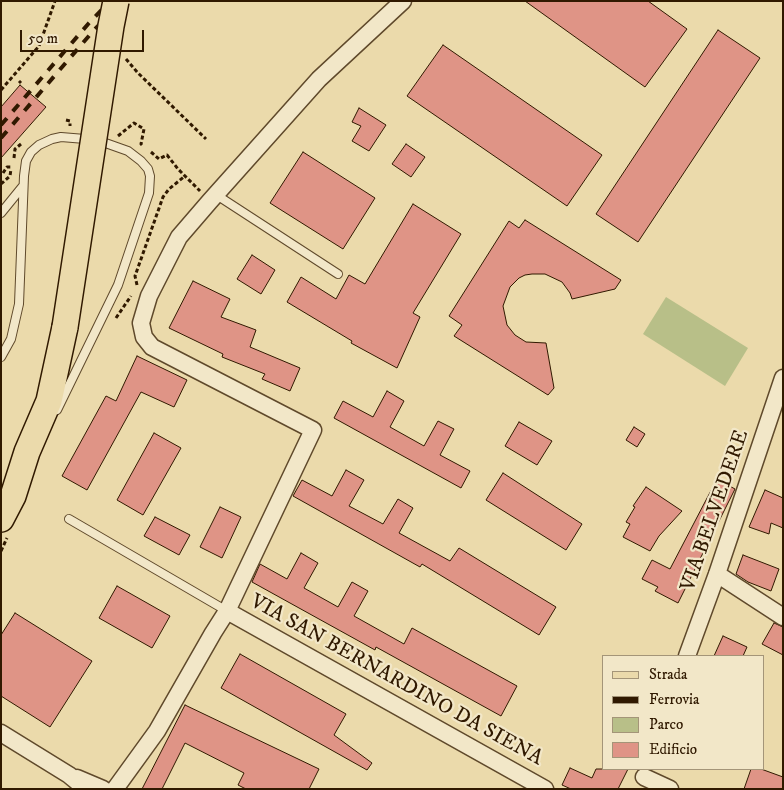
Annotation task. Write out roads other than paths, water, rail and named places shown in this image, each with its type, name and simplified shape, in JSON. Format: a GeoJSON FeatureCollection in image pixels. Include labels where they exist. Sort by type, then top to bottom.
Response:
{"type":"FeatureCollection","features":[{"type":"Feature","properties":{"kind":"main road"},"geometry":{"type":"LineString","coordinates":[[1,519],[13,496],[50,401],[65,327],[116,1]]}},
{"type":"Feature","properties":{"kind":"street","name":"VIA SAN BERNARDINO DA SIENA"},"geometry":{"type":"LineString","coordinates":[[116,789],[157,731],[227,611],[313,430],[152,347],[144,337],[141,323],[149,296],[179,237],[208,193],[320,79],[403,1]]}},
{"type":"Feature","properties":{"kind":"street","name":"VIA BELVEDERE"},"geometry":{"type":"LineString","coordinates":[[687,655],[717,574],[783,378]]}},
{"type":"Feature","properties":{"kind":"street"},"geometry":{"type":"LineString","coordinates":[[717,574],[783,617]]}},
{"type":"Feature","properties":{"kind":"street","name":"VIA SAN BERNARDINO DA SIENA"},"geometry":{"type":"LineString","coordinates":[[227,611],[545,789]]}},
{"type":"Feature","properties":{"kind":"street"},"geometry":{"type":"LineString","coordinates":[[1,733],[69,775],[86,789]]}},
{"type":"Feature","properties":{"kind":"street"},"geometry":{"type":"LineString","coordinates":[[69,775],[103,789]]}},
{"type":"Feature","properties":{"kind":"street"},"geometry":{"type":"LineString","coordinates":[[642,778],[670,789]]}},
{"type":"Feature","properties":{"kind":"lane"},"geometry":{"type":"LineString","coordinates":[[1,357],[10,339],[19,304],[23,186],[26,161],[31,152],[39,145],[61,137],[97,140],[128,151],[148,169],[150,176],[149,193],[118,285],[54,417]]}},
{"type":"Feature","properties":{"kind":"lane"},"geometry":{"type":"LineString","coordinates":[[1,213],[23,186]]}},
{"type":"Feature","properties":{"kind":"lane"},"geometry":{"type":"LineString","coordinates":[[208,193],[338,274]]}},
{"type":"Feature","properties":{"kind":"lane","name":"VIA SAN BERNARDINO DA SIENA"},"geometry":{"type":"LineString","coordinates":[[69,519],[227,611]]}},
{"type":"Feature","properties":{"kind":"railway"},"geometry":{"type":"LineString","coordinates":[[1,125],[110,1]]}},
{"type":"Feature","properties":{"kind":"railway"},"geometry":{"type":"LineString","coordinates":[[1,138],[94,30],[123,1]]}}]}
